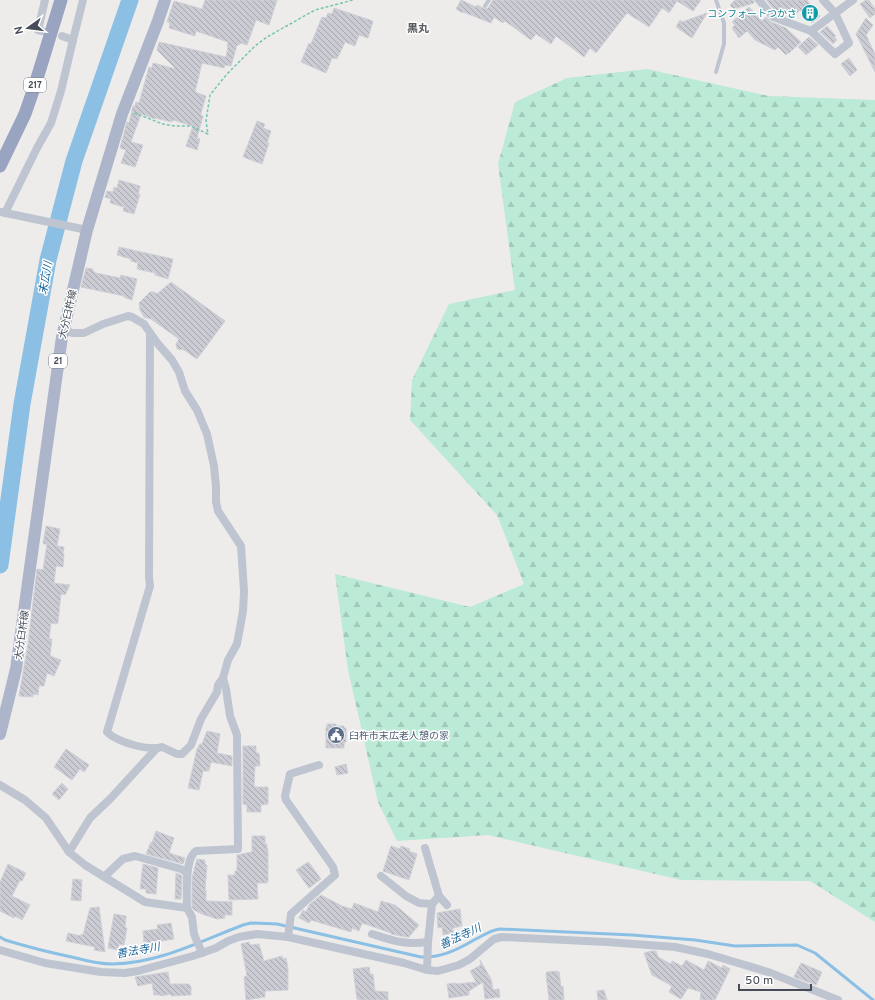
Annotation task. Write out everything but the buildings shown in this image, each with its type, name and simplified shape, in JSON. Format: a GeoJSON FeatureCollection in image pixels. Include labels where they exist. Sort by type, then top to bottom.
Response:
{"type":"FeatureCollection","features":[{"type":"Feature","properties":{"kind":"highway","name":"217"},"geometry":{"type":"LineString","coordinates":[[0,166],[25,114],[61,0]]}},
{"type":"Feature","properties":{"kind":"main road","name":"大分臼杵線"},"geometry":{"type":"LineString","coordinates":[[0,734],[16,669],[64,328],[82,229],[122,114],[165,0]]}},
{"type":"Feature","properties":{"kind":"street"},"geometry":{"type":"LineString","coordinates":[[42,31],[38,30],[45,0]]}},
{"type":"Feature","properties":{"kind":"street"},"geometry":{"type":"LineString","coordinates":[[82,229],[2,212],[51,123],[61,91],[83,0]]}},
{"type":"Feature","properties":{"kind":"street"},"geometry":{"type":"LineString","coordinates":[[759,0],[773,17],[811,31],[835,54],[849,43],[835,13],[823,0]]}},
{"type":"Feature","properties":{"kind":"street"},"geometry":{"type":"LineString","coordinates":[[811,31],[853,0]]}},
{"type":"Feature","properties":{"kind":"street"},"geometry":{"type":"LineString","coordinates":[[62,36],[73,40]]}},
{"type":"Feature","properties":{"kind":"street"},"geometry":{"type":"LineString","coordinates":[[64,328],[72,333],[84,333],[103,324],[132,316],[144,324],[172,360],[179,372],[185,391],[197,410],[207,434],[214,466],[218,511],[241,546],[244,591],[243,611],[237,644],[228,660],[223,678],[218,685],[217,692],[201,719],[191,745],[182,754],[177,754],[162,747],[156,749],[111,798],[90,818],[68,852]]}},
{"type":"Feature","properties":{"kind":"street"},"geometry":{"type":"LineString","coordinates":[[150,333],[150,586],[106,732],[123,742],[156,749]]}},
{"type":"Feature","properties":{"kind":"street"},"geometry":{"type":"LineString","coordinates":[[201,951],[194,934],[192,917],[187,908],[187,873],[192,854],[196,851],[238,849],[237,735],[230,716],[223,678]]}},
{"type":"Feature","properties":{"kind":"street"},"geometry":{"type":"LineString","coordinates":[[288,935],[291,914],[335,875],[332,867],[286,800],[290,774],[319,765]]}},
{"type":"Feature","properties":{"kind":"street"},"geometry":{"type":"LineString","coordinates":[[0,785],[25,800],[46,818],[68,852],[104,877],[145,902],[187,908]]}},
{"type":"Feature","properties":{"kind":"street"},"geometry":{"type":"LineString","coordinates":[[425,848],[439,896],[447,905]]}},
{"type":"Feature","properties":{"kind":"street"},"geometry":{"type":"LineString","coordinates":[[104,877],[123,859],[135,856],[181,869],[187,873]]}},
{"type":"Feature","properties":{"kind":"street"},"geometry":{"type":"LineString","coordinates":[[381,876],[406,896],[419,903],[432,904]]}},
{"type":"Feature","properties":{"kind":"street"},"geometry":{"type":"LineString","coordinates":[[427,968],[432,904],[439,896]]}},
{"type":"Feature","properties":{"kind":"street"},"geometry":{"type":"LineString","coordinates":[[372,934],[396,942],[428,945]]}},
{"type":"Feature","properties":{"kind":"street"},"geometry":{"type":"LineString","coordinates":[[0,950],[45,963],[109,973],[129,973],[201,951],[216,948],[228,941],[251,935],[288,935],[438,971],[459,965],[470,959],[494,939],[502,937],[607,942],[676,947],[708,954],[768,972],[838,1000]]}},
{"type":"Feature","properties":{"kind":"lane"},"geometry":{"type":"LineString","coordinates":[[485,6],[489,0]]}},
{"type":"Feature","properties":{"kind":"lane"},"geometry":{"type":"LineString","coordinates":[[716,0],[724,23],[724,44],[716,72]]}},
{"type":"Feature","properties":{"kind":"path"},"geometry":{"type":"LineString","coordinates":[[122,114],[128,110],[164,124],[191,126],[208,134],[206,121],[210,95],[227,74],[255,46],[267,37],[315,10],[353,0]]}},
{"type":"Feature","properties":{"kind":"green space"},"geometry":{"type":"Polygon","coordinates":[[[647,69],[769,96],[875,100],[875,922],[810,881],[681,880],[488,835],[397,841],[378,802],[348,670],[335,574],[470,607],[524,584],[497,515],[410,420],[412,380],[449,304],[515,290],[498,164],[515,102],[567,78],[647,69]]]}},
{"type":"Feature","properties":{"kind":"waterway","name":"末広川"},"geometry":{"type":"LineString","coordinates":[[0,565],[22,404],[48,260],[74,161],[130,0]]}},
{"type":"Feature","properties":{"kind":"waterway","name":"善法寺川"},"geometry":{"type":"LineString","coordinates":[[0,937],[5,940],[49,952],[94,962],[112,964],[129,963],[162,956],[251,923],[277,924],[421,957],[448,953],[490,932],[500,929],[632,935],[695,940],[735,946],[797,945],[815,953],[873,1000]]}},
{"type":"Feature","properties":{"kind":"place","name":"コンフォートつかさ"},"geometry":{"type":"Point","coordinates":[810,13]}},
{"type":"Feature","properties":{"kind":"place","name":"臼杵市末広老人憩の家"},"geometry":{"type":"Point","coordinates":[336,735]}},
{"type":"Feature","properties":{"kind":"district","name":"黒丸"},"geometry":{"type":"Point","coordinates":[418,28]}}]}
